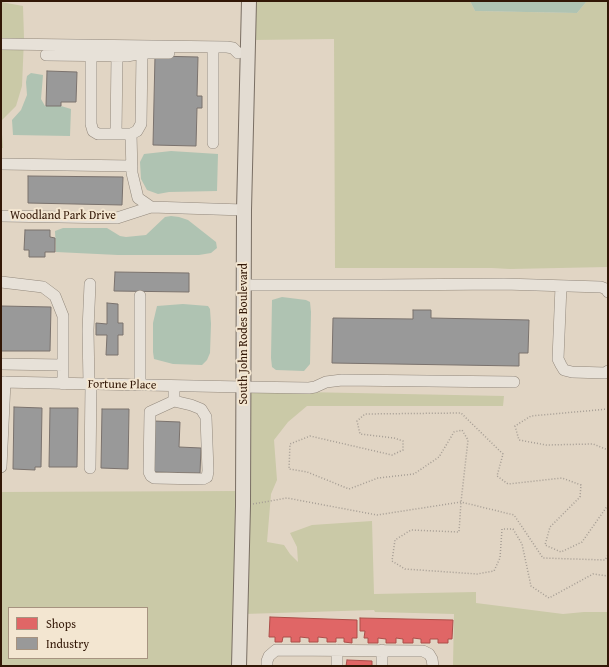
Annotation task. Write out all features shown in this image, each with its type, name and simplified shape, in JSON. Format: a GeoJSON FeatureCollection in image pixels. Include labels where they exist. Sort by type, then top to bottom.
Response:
{"type":"FeatureCollection","features":[{"type":"Feature","properties":{"kind":"main road","name":"South John Rodes Boulevard"},"geometry":{"type":"LineString","coordinates":[[239,666],[243,506],[243,53],[249,1]]}},
{"type":"Feature","properties":{"kind":"street"},"geometry":{"type":"LineString","coordinates":[[1,44],[227,47],[243,53]]}},
{"type":"Feature","properties":{"kind":"street"},"geometry":{"type":"LineString","coordinates":[[46,55],[127,56],[142,53],[243,53]]}},
{"type":"Feature","properties":{"kind":"street"},"geometry":{"type":"LineString","coordinates":[[91,56],[91,124],[93,131],[98,134],[131,134],[137,131],[141,124],[142,53]]}},
{"type":"Feature","properties":{"kind":"street"},"geometry":{"type":"LineString","coordinates":[[213,53],[213,143]]}},
{"type":"Feature","properties":{"kind":"street"},"geometry":{"type":"LineString","coordinates":[[116,134],[117,56]]}},
{"type":"Feature","properties":{"kind":"street"},"geometry":{"type":"LineString","coordinates":[[131,134],[132,173],[138,198],[151,207]]}},
{"type":"Feature","properties":{"kind":"street"},"geometry":{"type":"LineString","coordinates":[[1,164],[132,166]]}},
{"type":"Feature","properties":{"kind":"street","name":"Woodland Park Drive"},"geometry":{"type":"LineString","coordinates":[[1,216],[117,218],[151,207],[244,210]]}},
{"type":"Feature","properties":{"kind":"street"},"geometry":{"type":"LineString","coordinates":[[1,282],[43,287],[55,296],[63,316],[63,384]]}},
{"type":"Feature","properties":{"kind":"street"},"geometry":{"type":"LineString","coordinates":[[90,284],[88,330],[90,384],[90,468]]}},
{"type":"Feature","properties":{"kind":"street"},"geometry":{"type":"LineString","coordinates":[[244,285],[504,284],[601,287],[606,289],[608,292]]}},
{"type":"Feature","properties":{"kind":"street"},"geometry":{"type":"LineString","coordinates":[[561,286],[558,359],[560,365],[564,370],[572,372],[608,372]]}},
{"type":"Feature","properties":{"kind":"street"},"geometry":{"type":"LineString","coordinates":[[140,296],[140,385]]}},
{"type":"Feature","properties":{"kind":"street"},"geometry":{"type":"LineString","coordinates":[[1,364],[63,365]]}},
{"type":"Feature","properties":{"kind":"street","name":"Fortune Place"},"geometry":{"type":"LineString","coordinates":[[3,382],[243,388],[309,388],[326,382],[342,380],[514,382]]}},
{"type":"Feature","properties":{"kind":"street"},"geometry":{"type":"LineString","coordinates":[[1,467],[3,382]]}},
{"type":"Feature","properties":{"kind":"street"},"geometry":{"type":"LineString","coordinates":[[174,386],[174,401]]}},
{"type":"Feature","properties":{"kind":"street"},"geometry":{"type":"LineString","coordinates":[[174,401],[191,405],[201,410],[206,417],[208,471],[206,477],[203,479],[154,478],[149,472],[150,412],[174,401]]}},
{"type":"Feature","properties":{"kind":"street"},"geometry":{"type":"LineString","coordinates":[[267,666],[269,656],[276,650],[423,650],[430,654],[432,666]]}},
{"type":"Feature","properties":{"kind":"street"},"geometry":{"type":"LineString","coordinates":[[337,650],[337,666]]}},
{"type":"Feature","properties":{"kind":"street"},"geometry":{"type":"LineString","coordinates":[[382,650],[382,666]]}},
{"type":"Feature","properties":{"kind":"path"},"geometry":{"type":"LineString","coordinates":[[608,409],[531,416],[515,426],[520,440],[546,445],[593,444],[608,450]]}},
{"type":"Feature","properties":{"kind":"path"},"geometry":{"type":"LineString","coordinates":[[608,505],[582,542],[561,552],[546,545],[550,528],[580,496],[581,485],[562,478],[508,484],[497,476],[503,454],[461,413],[365,414],[357,421],[360,434],[394,438],[403,441],[403,450],[392,455],[310,436],[290,444],[289,469],[307,472],[348,489],[378,478],[414,474],[440,457],[454,432],[462,430],[468,440],[459,532],[411,530],[395,540],[392,561],[404,569],[477,574],[494,571],[500,558],[502,528],[513,529],[522,544],[531,586],[549,598],[593,574],[608,576]]}},
{"type":"Feature","properties":{"kind":"path"},"geometry":{"type":"LineString","coordinates":[[243,506],[287,498],[377,515],[461,502],[514,515],[542,558],[605,560],[608,555]]}},
{"type":"Feature","properties":{"kind":"shaded area"},"geometry":{"type":"Polygon","coordinates":[[[253,1],[470,1],[475,11],[577,13],[587,1],[608,1],[608,267],[510,269],[335,268],[334,39],[252,40],[253,1]]]}},
{"type":"Feature","properties":{"kind":"shaded area"},"geometry":{"type":"Polygon","coordinates":[[[470,1],[587,1],[577,13],[475,11],[470,1]]]}},
{"type":"Feature","properties":{"kind":"shaded area"},"geometry":{"type":"Polygon","coordinates":[[[1,2],[23,6],[24,38],[22,86],[16,106],[1,121],[1,2]]]}},
{"type":"Feature","properties":{"kind":"shaded area"},"geometry":{"type":"Polygon","coordinates":[[[31,73],[43,75],[41,99],[45,106],[61,106],[71,109],[70,136],[13,135],[12,120],[21,110],[27,95],[27,76],[31,73]]]}},
{"type":"Feature","properties":{"kind":"shaded area"},"geometry":{"type":"Polygon","coordinates":[[[1,121],[3,148],[1,148],[1,121]]]}},
{"type":"Feature","properties":{"kind":"shaded area"},"geometry":{"type":"Polygon","coordinates":[[[171,151],[218,154],[217,191],[169,192],[158,194],[147,190],[141,179],[140,162],[144,154],[171,151]]]}},
{"type":"Feature","properties":{"kind":"shaded area"},"geometry":{"type":"Polygon","coordinates":[[[171,216],[188,220],[216,242],[217,248],[211,253],[199,255],[118,255],[56,252],[55,231],[63,228],[107,228],[120,236],[126,237],[146,235],[165,217],[171,216]]]}},
{"type":"Feature","properties":{"kind":"shaded area"},"geometry":{"type":"Polygon","coordinates":[[[282,297],[306,300],[310,302],[310,364],[304,371],[276,370],[272,367],[272,300],[282,297]]]}},
{"type":"Feature","properties":{"kind":"shaded area"},"geometry":{"type":"Polygon","coordinates":[[[183,304],[208,306],[210,309],[210,353],[207,360],[202,365],[173,364],[154,359],[153,323],[157,306],[183,304]]]}},
{"type":"Feature","properties":{"kind":"shaded area"},"geometry":{"type":"Polygon","coordinates":[[[253,391],[504,396],[503,406],[307,406],[288,422],[274,440],[277,480],[271,494],[267,542],[284,545],[298,562],[297,547],[290,533],[312,525],[372,521],[374,594],[476,592],[476,603],[563,614],[608,612],[608,666],[453,666],[454,614],[375,612],[374,610],[244,614],[247,399],[253,391]]]}},
{"type":"Feature","properties":{"kind":"shaded area"},"geometry":{"type":"Polygon","coordinates":[[[238,491],[235,666],[1,666],[1,492],[238,491]]]}},
{"type":"Feature","properties":{"kind":"building: Shops"},"geometry":{"type":"Polygon","coordinates":[[[270,617],[357,620],[357,638],[352,638],[352,643],[344,642],[344,638],[336,638],[336,642],[327,642],[327,638],[318,637],[318,642],[309,642],[309,638],[300,637],[300,642],[291,642],[291,637],[283,637],[282,642],[275,642],[275,637],[269,637],[270,617]]]}},
{"type":"Feature","properties":{"kind":"building: Shops"},"geometry":{"type":"Polygon","coordinates":[[[360,618],[453,620],[452,639],[448,639],[448,643],[438,643],[438,639],[430,639],[430,643],[421,643],[421,639],[413,638],[413,643],[403,643],[403,639],[396,638],[396,643],[386,643],[386,639],[378,638],[378,643],[368,643],[368,638],[364,638],[365,631],[360,631],[360,618]]]}},
{"type":"Feature","properties":{"kind":"building: Shops"},"geometry":{"type":"Polygon","coordinates":[[[347,660],[372,661],[372,666],[346,666],[347,660]]]}},
{"type":"Feature","properties":{"kind":"building: Industry"},"geometry":{"type":"Polygon","coordinates":[[[155,56],[198,57],[197,96],[202,96],[202,108],[197,108],[196,146],[153,145],[155,56]]]}},
{"type":"Feature","properties":{"kind":"building: Industry"},"geometry":{"type":"Polygon","coordinates":[[[47,71],[77,72],[76,102],[61,102],[61,106],[46,106],[47,71]]]}},
{"type":"Feature","properties":{"kind":"building: Industry"},"geometry":{"type":"Polygon","coordinates":[[[28,176],[123,177],[122,205],[28,203],[28,176]]]}},
{"type":"Feature","properties":{"kind":"building: Industry"},"geometry":{"type":"Polygon","coordinates":[[[25,230],[50,230],[50,237],[55,238],[55,252],[45,252],[45,257],[29,257],[29,250],[24,250],[25,230]]]}},
{"type":"Feature","properties":{"kind":"building: Industry"},"geometry":{"type":"Polygon","coordinates":[[[115,272],[189,273],[189,292],[114,291],[115,272]]]}},
{"type":"Feature","properties":{"kind":"building: Industry"},"geometry":{"type":"Polygon","coordinates":[[[107,303],[118,304],[118,323],[123,323],[123,335],[118,335],[118,355],[106,355],[107,335],[96,335],[96,323],[107,324],[107,303]]]}},
{"type":"Feature","properties":{"kind":"building: Industry"},"geometry":{"type":"Polygon","coordinates":[[[1,306],[51,307],[50,351],[1,351],[1,306]]]}},
{"type":"Feature","properties":{"kind":"building: Industry"},"geometry":{"type":"Polygon","coordinates":[[[413,310],[431,310],[431,318],[529,320],[528,353],[519,353],[519,366],[332,363],[333,318],[413,319],[413,310]]]}},
{"type":"Feature","properties":{"kind":"building: Industry"},"geometry":{"type":"Polygon","coordinates":[[[14,407],[42,408],[41,467],[35,467],[35,470],[13,469],[14,407]]]}},
{"type":"Feature","properties":{"kind":"building: Industry"},"geometry":{"type":"Polygon","coordinates":[[[50,408],[78,408],[77,467],[49,467],[50,408]]]}},
{"type":"Feature","properties":{"kind":"building: Industry"},"geometry":{"type":"Polygon","coordinates":[[[102,409],[129,409],[128,469],[101,468],[102,409]]]}},
{"type":"Feature","properties":{"kind":"building: Industry"},"geometry":{"type":"Polygon","coordinates":[[[154,421],[180,422],[179,447],[201,448],[200,473],[153,472],[154,421]]]}}]}
